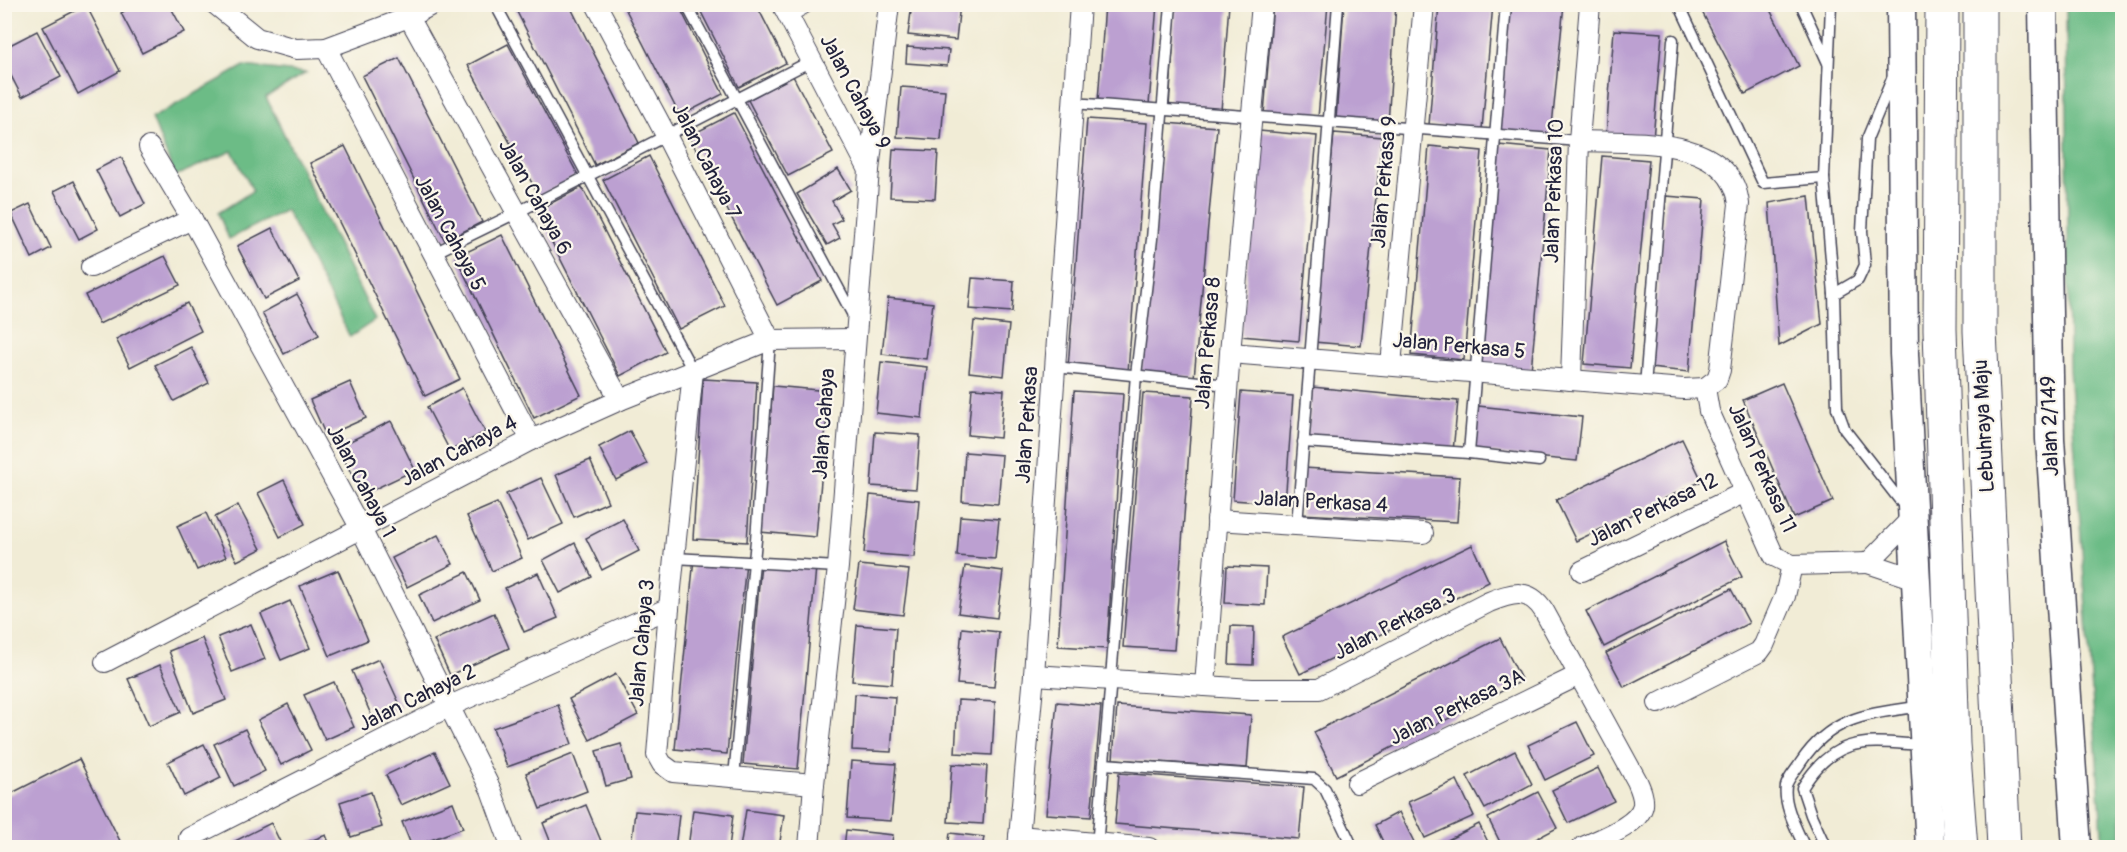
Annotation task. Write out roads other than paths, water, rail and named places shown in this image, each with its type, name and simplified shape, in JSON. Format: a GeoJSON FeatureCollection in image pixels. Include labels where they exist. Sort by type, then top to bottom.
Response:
{"type":"FeatureCollection","features":[{"type":"Feature","properties":{"kind":"highway","name":"Lebuhraya Maju"},"geometry":{"type":"LineString","coordinates":[[1942,4],[1940,329],[1953,744],[1961,848]]}},
{"type":"Feature","properties":{"kind":"highway","name":"Lebuhraya Maju"},"geometry":{"type":"LineString","coordinates":[[1980,4],[1980,331],[2004,848]]}},
{"type":"Feature","properties":{"kind":"main road"},"geometry":{"type":"LineString","coordinates":[[1901,4],[1904,354],[1930,848]]}},
{"type":"Feature","properties":{"kind":"main road","name":"Jalan 2/149"},"geometry":{"type":"LineString","coordinates":[[2043,4],[2049,439],[2077,848]]}},
{"type":"Feature","properties":{"kind":"street"},"geometry":{"type":"LineString","coordinates":[[215,4],[257,38],[296,49],[326,48],[409,17],[433,4]]}},
{"type":"Feature","properties":{"kind":"street","name":"Jalan Cahaya 7"},"geometry":{"type":"LineString","coordinates":[[596,4],[666,135],[770,340]]}},
{"type":"Feature","properties":{"kind":"street","name":"Jalan Cahaya"},"geometry":{"type":"LineString","coordinates":[[809,848],[838,567],[869,170],[889,4]]}},
{"type":"Feature","properties":{"kind":"street","name":"Jalan Perkasa"},"geometry":{"type":"LineString","coordinates":[[1019,842],[1035,675],[1080,4]]}},
{"type":"Feature","properties":{"kind":"street","name":"Jalan Perkasa 8"},"geometry":{"type":"LineString","coordinates":[[1204,686],[1230,353],[1262,4]]}},
{"type":"Feature","properties":{"kind":"street","name":"Jalan Perkasa 9"},"geometry":{"type":"LineString","coordinates":[[1391,365],[1424,4]]}},
{"type":"Feature","properties":{"kind":"street","name":"Jalan Perkasa 10"},"geometry":{"type":"LineString","coordinates":[[1571,380],[1579,141],[1590,4]]}},
{"type":"Feature","properties":{"kind":"street","name":"Jalan Cahaya 9"},"geometry":{"type":"LineString","coordinates":[[791,7],[811,61],[869,170]]}},
{"type":"Feature","properties":{"kind":"street","name":"Jalan Cahaya 6"},"geometry":{"type":"LineString","coordinates":[[409,17],[620,400]]}},
{"type":"Feature","properties":{"kind":"street","name":"Jalan Cahaya 5"},"geometry":{"type":"LineString","coordinates":[[326,48],[531,440]]}},
{"type":"Feature","properties":{"kind":"street","name":"Jalan Perkasa 11"},"geometry":{"type":"LineString","coordinates":[[1579,141],[1666,144],[1687,149],[1713,163],[1733,181],[1738,193],[1739,204],[1720,370],[1717,380],[1705,388],[1684,389]]}},
{"type":"Feature","properties":{"kind":"street","name":"Jalan Cahaya 1"},"geometry":{"type":"LineString","coordinates":[[149,147],[192,219],[361,529],[491,790],[512,848]]}},
{"type":"Feature","properties":{"kind":"street"},"geometry":{"type":"LineString","coordinates":[[91,267],[192,219]]}},
{"type":"Feature","properties":{"kind":"street","name":"Jalan Cahaya 4"},"geometry":{"type":"LineString","coordinates":[[105,662],[531,440],[620,400],[770,340],[855,331]]}},
{"type":"Feature","properties":{"kind":"street","name":"Jalan Perkasa 5"},"geometry":{"type":"LineString","coordinates":[[1230,353],[1684,389]]}},
{"type":"Feature","properties":{"kind":"street","name":"Jalan Cahaya 3"},"geometry":{"type":"LineString","coordinates":[[693,371],[657,755],[662,764],[673,772],[814,784]]}},
{"type":"Feature","properties":{"kind":"street","name":"Jalan Perkasa 11"},"geometry":{"type":"LineString","coordinates":[[1658,703],[1759,652],[1785,596],[1792,565],[1774,556],[1709,411],[1705,388]]}},
{"type":"Feature","properties":{"kind":"street","name":"Jalan Perkasa 12"},"geometry":{"type":"LineString","coordinates":[[1582,571],[1745,492]]}},
{"type":"Feature","properties":{"kind":"street"},"geometry":{"type":"LineString","coordinates":[[1868,563],[1913,517]]}},
{"type":"Feature","properties":{"kind":"street","name":"Jalan Perkasa 4"},"geometry":{"type":"LineString","coordinates":[[1217,520],[1423,532]]}},
{"type":"Feature","properties":{"kind":"street"},"geometry":{"type":"LineString","coordinates":[[1792,565],[1868,563],[1916,579]]}},
{"type":"Feature","properties":{"kind":"street","name":"Jalan Perkasa 3"},"geometry":{"type":"LineString","coordinates":[[1035,675],[1252,689],[1322,689],[1489,602],[1518,594],[1532,597],[1539,602],[1638,781],[1642,793],[1643,804],[1638,817],[1581,848]]}},
{"type":"Feature","properties":{"kind":"street","name":"Jalan Cahaya 2"},"geometry":{"type":"LineString","coordinates":[[189,838],[450,706],[669,608]]}},
{"type":"Feature","properties":{"kind":"street","name":"Jalan Perkasa 3A"},"geometry":{"type":"LineString","coordinates":[[1357,783],[1579,675]]}},
{"type":"Feature","properties":{"kind":"street"},"geometry":{"type":"LineString","coordinates":[[1019,842],[1149,848]]}},
{"type":"Feature","properties":{"kind":"lane"},"geometry":{"type":"LineString","coordinates":[[495,4],[693,371]]}},
{"type":"Feature","properties":{"kind":"lane"},"geometry":{"type":"LineString","coordinates":[[686,4],[855,331]]}},
{"type":"Feature","properties":{"kind":"lane"},"geometry":{"type":"LineString","coordinates":[[1097,845],[1136,375],[1152,240],[1172,4]]}},
{"type":"Feature","properties":{"kind":"lane"},"geometry":{"type":"LineString","coordinates":[[1297,525],[1338,4]]}},
{"type":"Feature","properties":{"kind":"lane"},"geometry":{"type":"LineString","coordinates":[[1469,453],[1506,4]]}},
{"type":"Feature","properties":{"kind":"lane"},"geometry":{"type":"LineString","coordinates":[[1679,4],[1763,183],[1824,178]]}},
{"type":"Feature","properties":{"kind":"lane"},"geometry":{"type":"LineString","coordinates":[[1801,4],[1828,63]]}},
{"type":"Feature","properties":{"kind":"lane"},"geometry":{"type":"LineString","coordinates":[[1832,4],[1824,178],[1834,294],[1837,408],[1845,430],[1913,517]]}},
{"type":"Feature","properties":{"kind":"lane"},"geometry":{"type":"LineString","coordinates":[[1645,386],[1673,40]]}},
{"type":"Feature","properties":{"kind":"lane"},"geometry":{"type":"LineString","coordinates":[[1834,294],[1858,280],[1864,265],[1862,231],[1867,139],[1902,60]]}},
{"type":"Feature","properties":{"kind":"lane"},"geometry":{"type":"LineString","coordinates":[[434,253],[811,61]]}},
{"type":"Feature","properties":{"kind":"lane"},"geometry":{"type":"LineString","coordinates":[[1073,103],[1164,108],[1252,118],[1579,141]]}},
{"type":"Feature","properties":{"kind":"lane"},"geometry":{"type":"LineString","coordinates":[[734,777],[770,340]]}},
{"type":"Feature","properties":{"kind":"lane"},"geometry":{"type":"LineString","coordinates":[[1055,367],[1228,385]]}},
{"type":"Feature","properties":{"kind":"lane"},"geometry":{"type":"LineString","coordinates":[[1303,442],[1469,453],[1539,461]]}},
{"type":"Feature","properties":{"kind":"lane"},"geometry":{"type":"LineString","coordinates":[[674,558],[838,567]]}},
{"type":"Feature","properties":{"kind":"lane"},"geometry":{"type":"LineString","coordinates":[[1805,848],[1789,813],[1786,785],[1815,742],[1837,727],[1860,716],[1923,706]]}},
{"type":"Feature","properties":{"kind":"lane"},"geometry":{"type":"LineString","coordinates":[[1826,848],[1802,788],[1814,769],[1827,756],[1847,746],[1870,742],[1925,745]]}},
{"type":"Feature","properties":{"kind":"lane"},"geometry":{"type":"LineString","coordinates":[[1104,764],[1314,779],[1325,789],[1353,848]]}}]}
